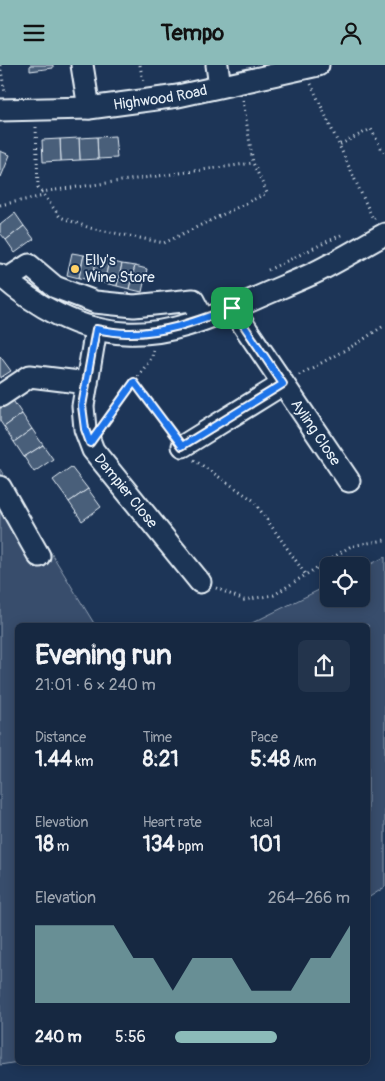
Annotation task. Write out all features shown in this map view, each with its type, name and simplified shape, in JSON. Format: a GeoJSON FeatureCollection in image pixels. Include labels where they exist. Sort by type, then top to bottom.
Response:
{"type":"FeatureCollection","features":[{"type":"Feature","properties":{"kind":"street"},"geometry":{"type":"LineString","coordinates":[[82,65],[89,108]]}},
{"type":"Feature","properties":{"kind":"street"},"geometry":{"type":"LineString","coordinates":[[217,65],[230,84]]}},
{"type":"Feature","properties":{"kind":"street","name":"Highwood Road"},"geometry":{"type":"LineString","coordinates":[[3,105],[35,108],[89,108],[178,96],[318,65]]}},
{"type":"Feature","properties":{"kind":"street"},"geometry":{"type":"LineString","coordinates":[[203,319],[193,300],[134,306],[95,302],[55,287],[28,265],[3,277],[21,293],[54,313],[96,329],[125,333],[157,332],[191,324],[232,308],[312,273],[378,222]]}},
{"type":"Feature","properties":{"kind":"street","name":"Ayling Close"},"geometry":{"type":"LineString","coordinates":[[232,308],[349,481]]}},
{"type":"Feature","properties":{"kind":"street","name":"Dampier Close"},"geometry":{"type":"LineString","coordinates":[[96,329],[82,406],[85,429],[92,450],[200,582]]}},
{"type":"Feature","properties":{"kind":"street"},"geometry":{"type":"LineString","coordinates":[[0,396],[30,376],[86,383]]}},
{"type":"Feature","properties":{"kind":"street"},"geometry":{"type":"LineString","coordinates":[[182,446],[283,384]]}},
{"type":"Feature","properties":{"kind":"street"},"geometry":{"type":"LineString","coordinates":[[0,487],[39,556]]}},
{"type":"Feature","properties":{"kind":"path"},"geometry":{"type":"LineString","coordinates":[[0,65],[3,105]]}},
{"type":"Feature","properties":{"kind":"path"},"geometry":{"type":"LineString","coordinates":[[35,108],[38,187],[60,217],[90,228],[164,243],[267,193],[253,163],[230,84]]}},
{"type":"Feature","properties":{"kind":"path"},"geometry":{"type":"LineString","coordinates":[[378,222],[373,219],[338,145],[371,129],[385,155]]}},
{"type":"Feature","properties":{"kind":"path"},"geometry":{"type":"LineString","coordinates":[[41,192],[253,163]]}},
{"type":"Feature","properties":{"kind":"path"},"geometry":{"type":"LineString","coordinates":[[0,205],[44,196]]}},
{"type":"Feature","properties":{"kind":"path"},"geometry":{"type":"LineString","coordinates":[[264,272],[346,232]]}},
{"type":"Feature","properties":{"kind":"path"},"geometry":{"type":"LineString","coordinates":[[283,384],[358,343],[385,325]]}},
{"type":"Feature","properties":{"kind":"path"},"geometry":{"type":"LineString","coordinates":[[90,443],[152,357],[157,332]]}},
{"type":"Feature","properties":{"kind":"path"},"geometry":{"type":"LineString","coordinates":[[134,382],[192,459],[253,501],[306,575]]}},
{"type":"Feature","properties":{"kind":"path"},"geometry":{"type":"LineString","coordinates":[[200,582],[244,600],[274,595],[350,546],[385,540]]}},
{"type":"Feature","properties":{"kind":"shaded area"},"geometry":{"type":"Polygon","coordinates":[[[0,469],[94,623],[15,623],[15,1062],[0,1065],[0,469]]]}},
{"type":"Feature","properties":{"kind":"shaded area"},"geometry":{"type":"Polygon","coordinates":[[[385,557],[385,887],[370,897],[370,623],[252,623],[320,589],[320,607],[370,607],[370,564],[385,557]]]}},
{"type":"Feature","properties":{"kind":"building"},"geometry":{"type":"Polygon","coordinates":[[[30,65],[53,65],[53,68],[30,71],[30,65]]]}},
{"type":"Feature","properties":{"kind":"building"},"geometry":{"type":"Polygon","coordinates":[[[115,136],[117,158],[98,159],[97,137],[115,136]]]}},
{"type":"Feature","properties":{"kind":"building"},"geometry":{"type":"Polygon","coordinates":[[[97,137],[98,159],[80,160],[79,138],[97,137]]]}},
{"type":"Feature","properties":{"kind":"building"},"geometry":{"type":"Polygon","coordinates":[[[79,138],[80,160],[61,161],[60,139],[79,138]]]}},
{"type":"Feature","properties":{"kind":"building"},"geometry":{"type":"Polygon","coordinates":[[[60,139],[61,161],[43,162],[42,140],[60,139]]]}},
{"type":"Feature","properties":{"kind":"building"},"geometry":{"type":"Polygon","coordinates":[[[0,151],[10,155],[1,177],[0,176],[0,151]]]}},
{"type":"Feature","properties":{"kind":"building"},"geometry":{"type":"Polygon","coordinates":[[[15,213],[24,226],[6,240],[0,233],[0,225],[15,213]]]}},
{"type":"Feature","properties":{"kind":"building"},"geometry":{"type":"Polygon","coordinates":[[[24,226],[34,239],[15,253],[6,240],[24,226]]]}},
{"type":"Feature","properties":{"kind":"building"},"geometry":{"type":"Polygon","coordinates":[[[72,253],[84,255],[79,278],[67,275],[72,253]]]}},
{"type":"Feature","properties":{"kind":"building"},"geometry":{"type":"Polygon","coordinates":[[[84,255],[97,258],[92,280],[79,278],[84,255]]]}},
{"type":"Feature","properties":{"kind":"building"},"geometry":{"type":"Polygon","coordinates":[[[97,258],[109,261],[104,283],[92,280],[97,258]]]}},
{"type":"Feature","properties":{"kind":"building"},"geometry":{"type":"Polygon","coordinates":[[[109,261],[122,264],[117,286],[104,283],[109,261]]]}},
{"type":"Feature","properties":{"kind":"building"},"geometry":{"type":"Polygon","coordinates":[[[122,264],[135,266],[129,289],[117,286],[122,264]]]}},
{"type":"Feature","properties":{"kind":"building"},"geometry":{"type":"Polygon","coordinates":[[[135,266],[147,269],[142,292],[129,289],[135,266]]]}},
{"type":"Feature","properties":{"kind":"building"},"geometry":{"type":"Polygon","coordinates":[[[0,356],[11,371],[0,378],[0,356]]]}},
{"type":"Feature","properties":{"kind":"building"},"geometry":{"type":"Polygon","coordinates":[[[12,399],[22,414],[4,427],[0,421],[0,407],[12,399]]]}},
{"type":"Feature","properties":{"kind":"building"},"geometry":{"type":"Polygon","coordinates":[[[22,414],[32,429],[14,442],[4,427],[22,414]]]}},
{"type":"Feature","properties":{"kind":"building"},"geometry":{"type":"Polygon","coordinates":[[[32,429],[43,445],[24,457],[14,442],[32,429]]]}},
{"type":"Feature","properties":{"kind":"building"},"geometry":{"type":"Polygon","coordinates":[[[43,445],[53,459],[34,472],[24,457],[43,445]]]}},
{"type":"Feature","properties":{"kind":"building"},"geometry":{"type":"Polygon","coordinates":[[[71,467],[88,489],[69,502],[53,480],[71,467]]]}},
{"type":"Feature","properties":{"kind":"building"},"geometry":{"type":"Polygon","coordinates":[[[88,489],[101,507],[82,521],[69,502],[88,489]]]}},
{"type":"Feature","properties":{"kind":"place","name":"Elly's Wine Store"},"geometry":{"type":"Point","coordinates":[75,269]}},
{"type":"Feature","properties":{"kind":"route"},"geometry":{"type":"LineString","coordinates":[[232,308],[283,384],[182,446],[134,382],[90,443],[85,429],[82,406],[96,329],[125,333],[157,332],[191,324],[232,308]]}}]}
